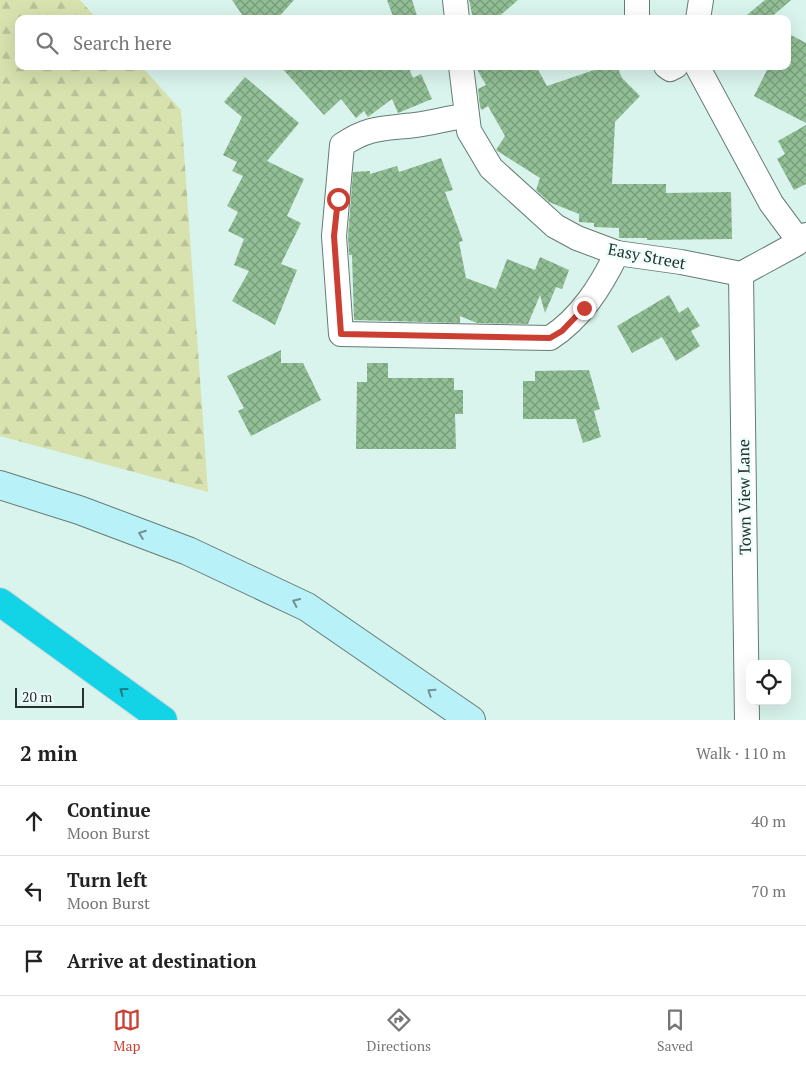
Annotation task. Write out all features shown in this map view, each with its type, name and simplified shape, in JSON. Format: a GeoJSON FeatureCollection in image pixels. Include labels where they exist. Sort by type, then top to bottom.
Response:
{"type":"FeatureCollection","features":[{"type":"Feature","properties":{"kind":"highway"},"geometry":{"type":"LineString","coordinates":[[0,602],[163,720]]}},
{"type":"Feature","properties":{"kind":"main road"},"geometry":{"type":"LineString","coordinates":[[0,485],[79,510],[188,551],[307,607],[471,720]]}},
{"type":"Feature","properties":{"kind":"street"},"geometry":{"type":"LineString","coordinates":[[455,0],[457,15]]}},
{"type":"Feature","properties":{"kind":"street"},"geometry":{"type":"LineString","coordinates":[[637,0],[638,15]]}},
{"type":"Feature","properties":{"kind":"street"},"geometry":{"type":"LineString","coordinates":[[698,15],[700,0]]}},
{"type":"Feature","properties":{"kind":"street","name":"Easy Street"},"geometry":{"type":"LineString","coordinates":[[461,70],[465,116],[469,131],[491,168],[555,226],[617,254],[681,262],[740,274]]}},
{"type":"Feature","properties":{"kind":"street"},"geometry":{"type":"LineString","coordinates":[[699,70],[771,203],[802,238],[740,274]]}},
{"type":"Feature","properties":{"kind":"street"},"geometry":{"type":"LineString","coordinates":[[465,116],[416,125],[382,127],[357,135],[342,145],[334,236],[341,334],[550,338],[562,331],[584,308],[617,254]]}},
{"type":"Feature","properties":{"kind":"street","name":"Town View Lane"},"geometry":{"type":"LineString","coordinates":[[740,274],[747,720]]}},
{"type":"Feature","properties":{"kind":"green space"},"geometry":{"type":"Polygon","coordinates":[[[0,0],[80,0],[93,15],[15,15],[15,70],[145,70],[181,110],[208,492],[0,436],[0,0]]]}},
{"type":"Feature","properties":{"kind":"building"},"geometry":{"type":"Polygon","coordinates":[[[232,0],[294,0],[281,15],[242,15],[232,0]]]}},
{"type":"Feature","properties":{"kind":"building"},"geometry":{"type":"Polygon","coordinates":[[[387,0],[412,0],[417,15],[393,15],[387,0]]]}},
{"type":"Feature","properties":{"kind":"building"},"geometry":{"type":"Polygon","coordinates":[[[469,0],[518,0],[501,15],[472,15],[469,0]]]}},
{"type":"Feature","properties":{"kind":"building"},"geometry":{"type":"Polygon","coordinates":[[[765,0],[791,0],[774,15],[747,15],[765,0]]]}},
{"type":"Feature","properties":{"kind":"building"},"geometry":{"type":"Polygon","coordinates":[[[791,35],[806,43],[806,123],[754,96],[767,70],[791,70],[791,35]]]}},
{"type":"Feature","properties":{"kind":"building"},"geometry":{"type":"Polygon","coordinates":[[[284,70],[410,70],[413,78],[421,74],[432,99],[398,113],[392,99],[368,117],[364,111],[356,118],[341,99],[324,115],[284,70]]]}},
{"type":"Feature","properties":{"kind":"building"},"geometry":{"type":"Polygon","coordinates":[[[477,70],[538,70],[547,86],[594,70],[619,70],[622,78],[640,96],[615,122],[612,184],[666,184],[666,193],[731,192],[732,239],[647,240],[647,238],[619,238],[619,228],[594,227],[594,223],[579,222],[579,214],[549,202],[536,190],[540,178],[496,150],[505,136],[488,106],[482,110],[480,107],[478,89],[486,85],[477,70]]]}},
{"type":"Feature","properties":{"kind":"building"},"geometry":{"type":"Polygon","coordinates":[[[245,77],[299,123],[267,161],[304,179],[287,216],[301,223],[281,264],[297,270],[275,325],[232,301],[249,271],[234,265],[244,239],[228,231],[238,212],[227,206],[243,176],[232,171],[237,162],[223,155],[242,117],[224,102],[245,77]]]}},
{"type":"Feature","properties":{"kind":"building"},"geometry":{"type":"Polygon","coordinates":[[[806,125],[806,184],[794,190],[777,159],[785,154],[778,141],[806,125]]]}},
{"type":"Feature","properties":{"kind":"building"},"geometry":{"type":"Polygon","coordinates":[[[441,158],[453,190],[445,192],[463,241],[459,242],[466,278],[496,289],[507,259],[535,270],[540,257],[569,270],[562,289],[556,287],[545,313],[540,295],[528,324],[477,323],[460,316],[460,323],[354,320],[352,255],[349,255],[348,236],[353,172],[370,171],[370,174],[397,166],[399,172],[441,158]]]}},
{"type":"Feature","properties":{"kind":"building"},"geometry":{"type":"Polygon","coordinates":[[[669,295],[679,313],[688,307],[700,326],[691,331],[700,346],[676,361],[662,337],[632,353],[617,326],[669,295]]]}},
{"type":"Feature","properties":{"kind":"building"},"geometry":{"type":"Polygon","coordinates":[[[281,350],[281,363],[303,363],[321,400],[251,436],[238,411],[244,408],[227,376],[281,350]]]}},
{"type":"Feature","properties":{"kind":"building"},"geometry":{"type":"Polygon","coordinates":[[[367,363],[388,363],[388,378],[454,378],[454,390],[463,390],[463,414],[455,414],[456,449],[356,449],[357,382],[367,382],[367,363]]]}},
{"type":"Feature","properties":{"kind":"building"},"geometry":{"type":"Polygon","coordinates":[[[589,370],[600,409],[594,411],[601,437],[583,443],[576,419],[523,419],[523,381],[535,381],[535,371],[589,370]]]}},
{"type":"Feature","properties":{"kind":"route"},"geometry":{"type":"LineString","coordinates":[[338,199],[334,236],[341,334],[550,338],[562,331],[584,308]]}}]}
